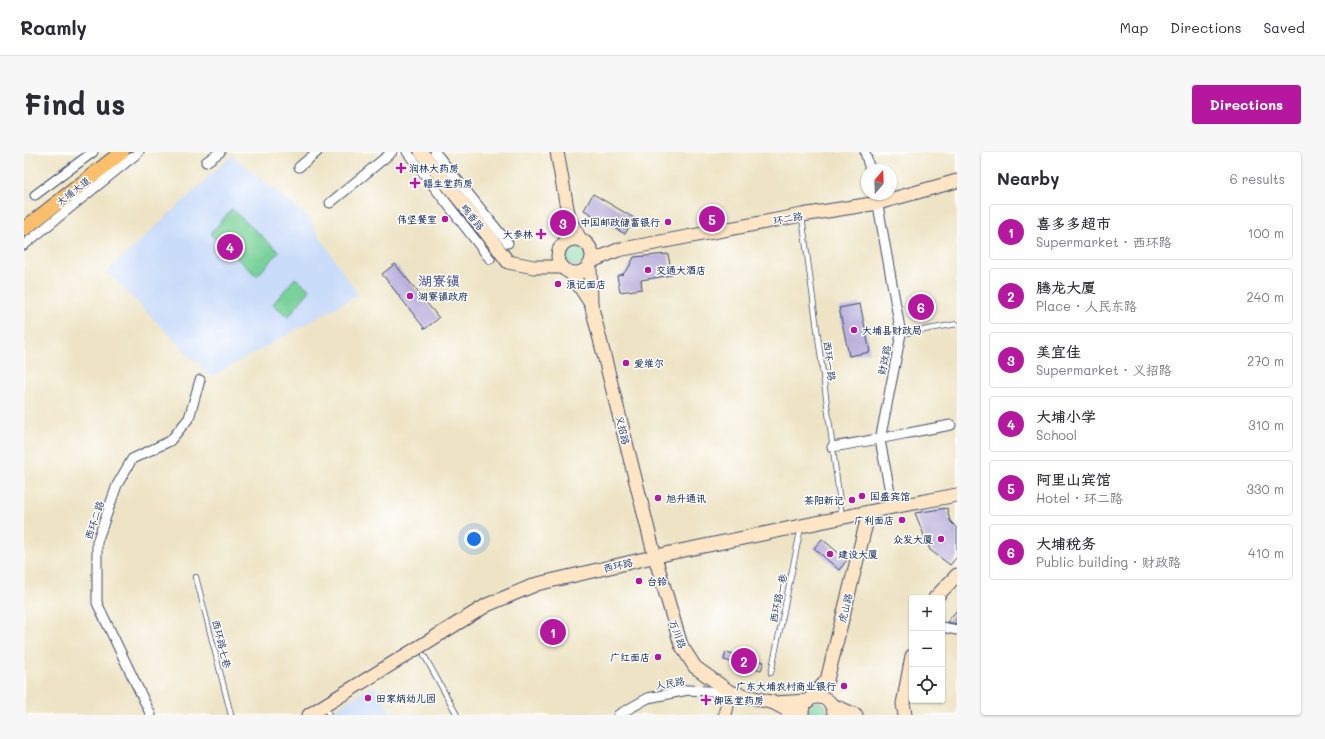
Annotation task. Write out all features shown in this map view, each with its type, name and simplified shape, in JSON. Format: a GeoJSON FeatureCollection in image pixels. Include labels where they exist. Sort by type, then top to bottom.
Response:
{"type":"FeatureCollection","features":[{"type":"Feature","properties":{"kind":"main road","name":"大埔大道"},"geometry":{"type":"LineString","coordinates":[[24,225],[116,152]]}},
{"type":"Feature","properties":{"kind":"main road","name":"大埔大道"},"geometry":{"type":"LineString","coordinates":[[24,229],[122,152]]}},
{"type":"Feature","properties":{"kind":"main road","name":"畹香路"},"geometry":{"type":"LineString","coordinates":[[421,152],[508,262],[566,269]]}},
{"type":"Feature","properties":{"kind":"main road"},"geometry":{"type":"LineString","coordinates":[[557,152],[569,219],[592,252],[591,304]]}},
{"type":"Feature","properties":{"kind":"main road","name":"环二路"},"geometry":{"type":"LineString","coordinates":[[897,194],[957,181]]}},
{"type":"Feature","properties":{"kind":"main road","name":"环二路"},"geometry":{"type":"LineString","coordinates":[[618,250],[802,215],[868,200]]}},
{"type":"Feature","properties":{"kind":"main road"},"geometry":{"type":"LineString","coordinates":[[569,219],[558,254],[558,259],[591,304]]}},
{"type":"Feature","properties":{"kind":"main road"},"geometry":{"type":"LineString","coordinates":[[534,266],[572,238],[618,250]]}},
{"type":"Feature","properties":{"kind":"main road"},"geometry":{"type":"LineString","coordinates":[[566,269],[579,273],[584,271],[591,263],[618,250]]}},
{"type":"Feature","properties":{"kind":"main road","name":"义招路"},"geometry":{"type":"LineString","coordinates":[[591,304],[654,557]]}},
{"type":"Feature","properties":{"kind":"main road","name":"西环路"},"geometry":{"type":"LineString","coordinates":[[309,715],[327,710],[487,605],[537,584],[654,557],[957,495]]}},
{"type":"Feature","properties":{"kind":"main road","name":"虎山路"},"geometry":{"type":"LineString","coordinates":[[802,715],[803,708],[827,680],[869,512]]}},
{"type":"Feature","properties":{"kind":"main road","name":"万川路"},"geometry":{"type":"LineString","coordinates":[[654,557],[681,645],[695,667],[730,692]]}},
{"type":"Feature","properties":{"kind":"main road"},"geometry":{"type":"LineString","coordinates":[[939,595],[957,575]]}},
{"type":"Feature","properties":{"kind":"main road"},"geometry":{"type":"LineString","coordinates":[[905,715],[903,704],[910,667]]}},
{"type":"Feature","properties":{"kind":"main road"},"geometry":{"type":"LineString","coordinates":[[827,680],[832,707]]}},
{"type":"Feature","properties":{"kind":"main road"},"geometry":{"type":"LineString","coordinates":[[725,715],[730,692],[774,703],[796,715]]}},
{"type":"Feature","properties":{"kind":"main road"},"geometry":{"type":"LineString","coordinates":[[774,703],[809,700],[815,697],[822,698],[832,707],[856,715]]}},
{"type":"Feature","properties":{"kind":"street"},"geometry":{"type":"LineString","coordinates":[[35,195],[93,152]]}},
{"type":"Feature","properties":{"kind":"street"},"geometry":{"type":"LineString","coordinates":[[24,245],[139,152]]}},
{"type":"Feature","properties":{"kind":"street"},"geometry":{"type":"LineString","coordinates":[[206,162],[220,152]]}},
{"type":"Feature","properties":{"kind":"street"},"geometry":{"type":"LineString","coordinates":[[298,167],[317,152]]}},
{"type":"Feature","properties":{"kind":"street"},"geometry":{"type":"LineString","coordinates":[[330,203],[392,152]]}},
{"type":"Feature","properties":{"kind":"street"},"geometry":{"type":"LineString","coordinates":[[407,152],[490,259]]}},
{"type":"Feature","properties":{"kind":"street"},"geometry":{"type":"LineString","coordinates":[[435,152],[508,243]]}},
{"type":"Feature","properties":{"kind":"street"},"geometry":{"type":"LineString","coordinates":[[865,152],[868,164]]}},
{"type":"Feature","properties":{"kind":"street","name":"财政路"},"geometry":{"type":"LineString","coordinates":[[877,200],[901,334],[880,440],[893,507]]}},
{"type":"Feature","properties":{"kind":"street","name":"西环二路"},"geometry":{"type":"LineString","coordinates":[[151,715],[96,603],[97,542],[117,486],[132,459],[170,440],[189,418],[200,380]]}},
{"type":"Feature","properties":{"kind":"street"},"geometry":{"type":"LineString","coordinates":[[832,447],[880,440],[950,425]]}},
{"type":"Feature","properties":{"kind":"street"},"geometry":{"type":"LineString","coordinates":[[945,627],[957,630]]}},
{"type":"Feature","properties":{"kind":"street","name":"人民路"},"geometry":{"type":"LineString","coordinates":[[618,715],[648,698],[655,696],[688,690],[730,692]]}},
{"type":"Feature","properties":{"kind":"lane","name":"西环一路"},"geometry":{"type":"LineString","coordinates":[[802,215],[841,510]]}},
{"type":"Feature","properties":{"kind":"lane"},"geometry":{"type":"LineString","coordinates":[[901,334],[957,324]]}},
{"type":"Feature","properties":{"kind":"lane","name":"西环路一巷"},"geometry":{"type":"LineString","coordinates":[[772,673],[802,526]]}},
{"type":"Feature","properties":{"kind":"lane","name":"西环路七巷"},"geometry":{"type":"LineString","coordinates":[[196,577],[231,715]]}},
{"type":"Feature","properties":{"kind":"lane"},"geometry":{"type":"LineString","coordinates":[[424,655],[457,715]]}},
{"type":"Feature","properties":{"kind":"shaded area"},"geometry":{"type":"Polygon","coordinates":[[[232,155],[307,217],[358,295],[211,377],[107,272],[232,155]]]}},
{"type":"Feature","properties":{"kind":"shaded area","name":"田家炳幼儿园"},"geometry":{"type":"Polygon","coordinates":[[[374,685],[392,715],[335,715],[332,711],[374,685]]]}},
{"type":"Feature","properties":{"kind":"green space"},"geometry":{"type":"Polygon","coordinates":[[[232,209],[279,252],[257,276],[210,234],[232,209]]]}},
{"type":"Feature","properties":{"kind":"green space"},"geometry":{"type":"Polygon","coordinates":[[[576,244],[584,247],[587,255],[584,263],[576,266],[568,263],[565,255],[568,247],[576,244]]]}},
{"type":"Feature","properties":{"kind":"green space"},"geometry":{"type":"Polygon","coordinates":[[[295,278],[310,290],[288,317],[273,304],[295,278]]]}},
{"type":"Feature","properties":{"kind":"green space"},"geometry":{"type":"Polygon","coordinates":[[[814,702],[824,704],[828,713],[827,715],[809,715],[808,710],[814,702]]]}},
{"type":"Feature","properties":{"kind":"building"},"geometry":{"type":"Polygon","coordinates":[[[593,194],[634,218],[625,234],[584,210],[593,194]]]}},
{"type":"Feature","properties":{"kind":"building","name":"交通大酒店"},"geometry":{"type":"Polygon","coordinates":[[[668,254],[672,275],[641,280],[642,289],[620,292],[617,276],[623,274],[629,267],[634,257],[668,254]]]}},
{"type":"Feature","properties":{"kind":"building","name":"湖寮镇政府"},"geometry":{"type":"Polygon","coordinates":[[[395,264],[439,318],[425,329],[382,274],[395,264]]]}},
{"type":"Feature","properties":{"kind":"building","name":"大埔县财政局"},"geometry":{"type":"Polygon","coordinates":[[[860,304],[870,352],[849,356],[839,308],[860,304]]]}},
{"type":"Feature","properties":{"kind":"building","name":"众发大厦"},"geometry":{"type":"Polygon","coordinates":[[[947,508],[950,521],[957,528],[957,557],[950,565],[930,550],[915,513],[947,508]]]}},
{"type":"Feature","properties":{"kind":"building","name":"建设大厦"},"geometry":{"type":"Polygon","coordinates":[[[822,539],[847,560],[839,570],[814,548],[822,539]]]}},
{"type":"Feature","properties":{"kind":"building"},"geometry":{"type":"Polygon","coordinates":[[[957,610],[957,624],[947,622],[957,610]]]}},
{"type":"Feature","properties":{"kind":"building"},"geometry":{"type":"Polygon","coordinates":[[[726,652],[764,662],[761,670],[724,660],[726,652]]]}},
{"type":"Feature","properties":{"kind":"place","name":"润林大药房"},"geometry":{"type":"Point","coordinates":[401,168]}},
{"type":"Feature","properties":{"kind":"place","name":"福生堂药房"},"geometry":{"type":"Point","coordinates":[415,183]}},
{"type":"Feature","properties":{"kind":"place","name":"伟坚餐室"},"geometry":{"type":"Point","coordinates":[445,219]}},
{"type":"Feature","properties":{"kind":"place","name":"阿里山宾馆"},"geometry":{"type":"Point","coordinates":[712,219]}},
{"type":"Feature","properties":{"kind":"place","name":"中国邮政储蓄银行"},"geometry":{"type":"Point","coordinates":[668,222]}},
{"type":"Feature","properties":{"kind":"place","name":"美宜佳"},"geometry":{"type":"Point","coordinates":[563,223]}},
{"type":"Feature","properties":{"kind":"place","name":"大参林"},"geometry":{"type":"Point","coordinates":[541,234]}},
{"type":"Feature","properties":{"kind":"place","name":"大埔小学"},"geometry":{"type":"Point","coordinates":[230,247]}},
{"type":"Feature","properties":{"kind":"place","name":"交通大酒店"},"geometry":{"type":"Point","coordinates":[648,270]}},
{"type":"Feature","properties":{"kind":"place","name":"浪记面店"},"geometry":{"type":"Point","coordinates":[558,284]}},
{"type":"Feature","properties":{"kind":"place","name":"湖寮镇政府"},"geometry":{"type":"Point","coordinates":[410,296]}},
{"type":"Feature","properties":{"kind":"place","name":"大埔税务"},"geometry":{"type":"Point","coordinates":[921,307]}},
{"type":"Feature","properties":{"kind":"place","name":"大埔县财政局"},"geometry":{"type":"Point","coordinates":[854,330]}},
{"type":"Feature","properties":{"kind":"place","name":"爱维尔"},"geometry":{"type":"Point","coordinates":[626,363]}},
{"type":"Feature","properties":{"kind":"place","name":"国盛宾馆"},"geometry":{"type":"Point","coordinates":[862,496]}},
{"type":"Feature","properties":{"kind":"place","name":"旭升通讯"},"geometry":{"type":"Point","coordinates":[658,498]}},
{"type":"Feature","properties":{"kind":"place","name":"茶阳新记"},"geometry":{"type":"Point","coordinates":[852,500]}},
{"type":"Feature","properties":{"kind":"place","name":"广利面店"},"geometry":{"type":"Point","coordinates":[902,520]}},
{"type":"Feature","properties":{"kind":"place","name":"众发大厦"},"geometry":{"type":"Point","coordinates":[941,539]}},
{"type":"Feature","properties":{"kind":"place","name":"建设大厦"},"geometry":{"type":"Point","coordinates":[830,554]}},
{"type":"Feature","properties":{"kind":"place","name":"台铃"},"geometry":{"type":"Point","coordinates":[639,581]}},
{"type":"Feature","properties":{"kind":"place","name":"喜多多超市"},"geometry":{"type":"Point","coordinates":[553,632]}},
{"type":"Feature","properties":{"kind":"place","name":"广红面店"},"geometry":{"type":"Point","coordinates":[658,657]}},
{"type":"Feature","properties":{"kind":"place","name":"腾龙大厦"},"geometry":{"type":"Point","coordinates":[744,661]}},
{"type":"Feature","properties":{"kind":"place","name":"广东大埔农村商业银行"},"geometry":{"type":"Point","coordinates":[844,686]}},
{"type":"Feature","properties":{"kind":"place","name":"田家炳幼儿园"},"geometry":{"type":"Point","coordinates":[368,698]}},
{"type":"Feature","properties":{"kind":"place","name":"御医堂药房"},"geometry":{"type":"Point","coordinates":[706,700]}},
{"type":"Feature","properties":{"kind":"district","name":"湖寮镇"},"geometry":{"type":"Point","coordinates":[439,281]}}]}
